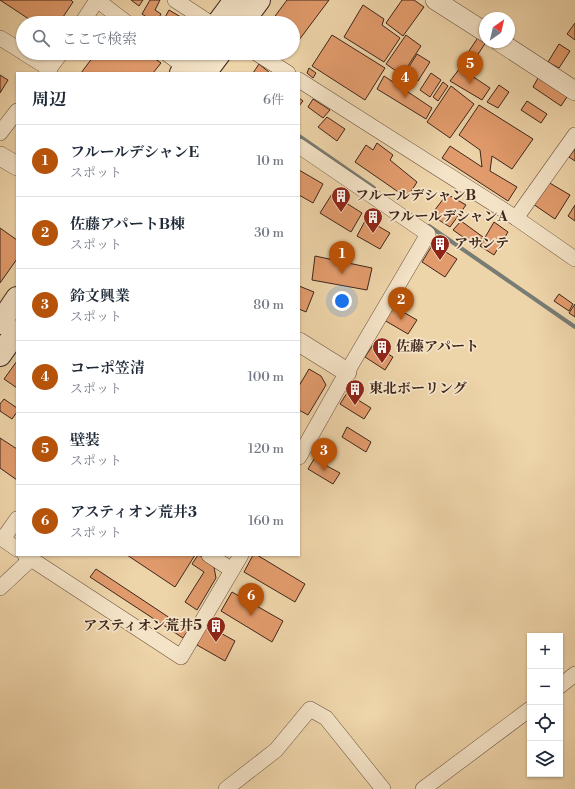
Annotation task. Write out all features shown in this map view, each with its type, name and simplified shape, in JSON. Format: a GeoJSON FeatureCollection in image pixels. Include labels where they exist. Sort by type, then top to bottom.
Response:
{"type":"FeatureCollection","features":[{"type":"Feature","properties":{"kind":"main road"},"geometry":{"type":"LineString","coordinates":[[223,16],[235,0]]}},
{"type":"Feature","properties":{"kind":"main road"},"geometry":{"type":"LineString","coordinates":[[247,16],[259,0]]}},
{"type":"Feature","properties":{"kind":"main road"},"geometry":{"type":"LineString","coordinates":[[192,66],[205,60]]}},
{"type":"Feature","properties":{"kind":"main road"},"geometry":{"type":"LineString","coordinates":[[0,323],[16,299]]}},
{"type":"Feature","properties":{"kind":"main road"},"geometry":{"type":"LineString","coordinates":[[0,355],[16,332]]}},
{"type":"Feature","properties":{"kind":"street"},"geometry":{"type":"LineString","coordinates":[[87,16],[97,0],[118,16]]}},
{"type":"Feature","properties":{"kind":"street"},"geometry":{"type":"LineString","coordinates":[[175,0],[199,16]]}},
{"type":"Feature","properties":{"kind":"street"},"geometry":{"type":"LineString","coordinates":[[435,0],[479,28]]}},
{"type":"Feature","properties":{"kind":"street"},"geometry":{"type":"LineString","coordinates":[[0,38],[16,48]]}},
{"type":"Feature","properties":{"kind":"street"},"geometry":{"type":"LineString","coordinates":[[509,48],[575,91]]}},
{"type":"Feature","properties":{"kind":"street"},"geometry":{"type":"LineString","coordinates":[[33,60],[48,71],[56,60]]}},
{"type":"Feature","properties":{"kind":"street"},"geometry":{"type":"LineString","coordinates":[[180,60],[192,66]]}},
{"type":"Feature","properties":{"kind":"street"},"geometry":{"type":"LineString","coordinates":[[267,60],[286,72]]}},
{"type":"Feature","properties":{"kind":"street"},"geometry":{"type":"LineString","coordinates":[[300,81],[516,218],[575,259]]}},
{"type":"Feature","properties":{"kind":"street"},"geometry":{"type":"LineString","coordinates":[[0,133],[16,112]]}},
{"type":"Feature","properties":{"kind":"street"},"geometry":{"type":"LineString","coordinates":[[516,218],[575,135]]}},
{"type":"Feature","properties":{"kind":"street"},"geometry":{"type":"LineString","coordinates":[[300,147],[428,234],[300,455]]}},
{"type":"Feature","properties":{"kind":"street"},"geometry":{"type":"LineString","coordinates":[[0,156],[16,165]]}},
{"type":"Feature","properties":{"kind":"street"},"geometry":{"type":"LineString","coordinates":[[300,343],[347,372]]}},
{"type":"Feature","properties":{"kind":"street"},"geometry":{"type":"LineString","coordinates":[[16,520],[1,538],[16,548]]}},
{"type":"Feature","properties":{"kind":"street"},"geometry":{"type":"LineString","coordinates":[[211,556],[232,570]]}},
{"type":"Feature","properties":{"kind":"street"},"geometry":{"type":"LineString","coordinates":[[0,588],[28,557],[181,657],[240,556]]}},
{"type":"Feature","properties":{"kind":"street"},"geometry":{"type":"LineString","coordinates":[[563,684],[575,674]]}},
{"type":"Feature","properties":{"kind":"street"},"geometry":{"type":"LineString","coordinates":[[226,789],[276,750],[310,709],[326,718],[383,789]]}},
{"type":"Feature","properties":{"kind":"street"},"geometry":{"type":"LineString","coordinates":[[423,789],[527,711]]}},
{"type":"Feature","properties":{"kind":"building"},"geometry":{"type":"Polygon","coordinates":[[[0,0],[71,0],[73,2],[64,16],[24,16],[0,0]]]}},
{"type":"Feature","properties":{"kind":"building"},"geometry":{"type":"Polygon","coordinates":[[[131,0],[143,0],[139,6],[131,0]]]}},
{"type":"Feature","properties":{"kind":"building"},"geometry":{"type":"Polygon","coordinates":[[[150,0],[160,0],[155,10],[161,14],[160,16],[145,16],[142,14],[150,0]]]}},
{"type":"Feature","properties":{"kind":"building"},"geometry":{"type":"Polygon","coordinates":[[[287,0],[329,0],[300,39],[300,16],[275,16],[287,0]]]}},
{"type":"Feature","properties":{"kind":"building"},"geometry":{"type":"Polygon","coordinates":[[[402,0],[414,0],[424,7],[403,36],[386,23],[402,0]]]}},
{"type":"Feature","properties":{"kind":"building"},"geometry":{"type":"Polygon","coordinates":[[[363,5],[384,19],[382,25],[400,38],[384,62],[344,37],[363,5]]]}},
{"type":"Feature","properties":{"kind":"building"},"geometry":{"type":"Polygon","coordinates":[[[169,10],[179,16],[166,16],[169,10]]]}},
{"type":"Feature","properties":{"kind":"building"},"geometry":{"type":"Polygon","coordinates":[[[575,23],[575,40],[567,34],[575,23]]]}},
{"type":"Feature","properties":{"kind":"building"},"geometry":{"type":"Polygon","coordinates":[[[332,35],[385,68],[365,100],[312,66],[332,35]]]}},
{"type":"Feature","properties":{"kind":"building"},"geometry":{"type":"Polygon","coordinates":[[[406,35],[421,46],[402,75],[386,64],[406,35]]]}},
{"type":"Feature","properties":{"kind":"building"},"geometry":{"type":"Polygon","coordinates":[[[479,36],[479,48],[482,48],[473,62],[465,57],[479,36]]]}},
{"type":"Feature","properties":{"kind":"building"},"geometry":{"type":"Polygon","coordinates":[[[559,44],[570,51],[559,68],[548,62],[559,44]]]}},
{"type":"Feature","properties":{"kind":"building"},"geometry":{"type":"Polygon","coordinates":[[[417,54],[430,62],[418,81],[405,73],[417,54]]]}},
{"type":"Feature","properties":{"kind":"building"},"geometry":{"type":"Polygon","coordinates":[[[91,60],[157,60],[161,63],[154,72],[82,72],[91,60]]]}},
{"type":"Feature","properties":{"kind":"building"},"geometry":{"type":"Polygon","coordinates":[[[259,64],[269,72],[254,72],[259,64]]]}},
{"type":"Feature","properties":{"kind":"building"},"geometry":{"type":"Polygon","coordinates":[[[309,68],[316,73],[313,78],[307,73],[309,68]]]}},
{"type":"Feature","properties":{"kind":"building"},"geometry":{"type":"Polygon","coordinates":[[[460,68],[490,88],[482,100],[450,81],[460,68]]]}},
{"type":"Feature","properties":{"kind":"building"},"geometry":{"type":"Polygon","coordinates":[[[431,73],[441,80],[430,97],[420,90],[431,73]]]}},
{"type":"Feature","properties":{"kind":"building"},"geometry":{"type":"Polygon","coordinates":[[[0,75],[8,80],[0,93],[0,75]]]}},
{"type":"Feature","properties":{"kind":"building"},"geometry":{"type":"Polygon","coordinates":[[[384,76],[432,108],[426,119],[377,89],[384,76]]]}},
{"type":"Feature","properties":{"kind":"building"},"geometry":{"type":"Polygon","coordinates":[[[538,78],[567,97],[561,106],[533,87],[538,78]]]}},
{"type":"Feature","properties":{"kind":"building"},"geometry":{"type":"Polygon","coordinates":[[[443,82],[448,86],[438,101],[433,97],[443,82]]]}},
{"type":"Feature","properties":{"kind":"building"},"geometry":{"type":"Polygon","coordinates":[[[499,85],[509,92],[498,108],[487,102],[499,85]]]}},
{"type":"Feature","properties":{"kind":"building"},"geometry":{"type":"Polygon","coordinates":[[[451,86],[474,104],[450,138],[427,122],[451,86]]]}},
{"type":"Feature","properties":{"kind":"building"},"geometry":{"type":"Polygon","coordinates":[[[313,99],[330,110],[323,118],[308,107],[313,99]]]}},
{"type":"Feature","properties":{"kind":"building"},"geometry":{"type":"Polygon","coordinates":[[[527,101],[547,114],[541,123],[521,110],[527,101]]]}},
{"type":"Feature","properties":{"kind":"building"},"geometry":{"type":"Polygon","coordinates":[[[479,105],[533,139],[512,169],[492,156],[490,171],[517,187],[508,201],[442,158],[450,146],[482,167],[480,150],[459,135],[479,105]]]}},
{"type":"Feature","properties":{"kind":"building"},"geometry":{"type":"Polygon","coordinates":[[[327,117],[345,129],[337,141],[318,127],[327,117]]]}},
{"type":"Feature","properties":{"kind":"building"},"geometry":{"type":"Polygon","coordinates":[[[377,143],[393,155],[390,160],[417,182],[407,198],[355,162],[366,145],[373,150],[377,143]]]}},
{"type":"Feature","properties":{"kind":"building"},"geometry":{"type":"Polygon","coordinates":[[[575,149],[575,161],[569,157],[575,149]]]}},
{"type":"Feature","properties":{"kind":"building"},"geometry":{"type":"Polygon","coordinates":[[[300,171],[323,184],[313,203],[300,196],[300,171]]]}},
{"type":"Feature","properties":{"kind":"building"},"geometry":{"type":"Polygon","coordinates":[[[548,182],[570,195],[555,219],[533,204],[548,182]]]}},
{"type":"Feature","properties":{"kind":"building","name":"フルールデシャンB"},"geometry":{"type":"Polygon","coordinates":[[[332,194],[362,213],[351,232],[320,213],[332,194]]]}},
{"type":"Feature","properties":{"kind":"building"},"geometry":{"type":"Polygon","coordinates":[[[447,194],[466,205],[450,227],[431,215],[447,194]]]}},
{"type":"Feature","properties":{"kind":"building"},"geometry":{"type":"Polygon","coordinates":[[[575,205],[575,221],[568,216],[575,205]]]}},
{"type":"Feature","properties":{"kind":"building","name":"フルールデシャンA"},"geometry":{"type":"Polygon","coordinates":[[[366,219],[390,233],[380,249],[357,236],[366,219]]]}},
{"type":"Feature","properties":{"kind":"building"},"geometry":{"type":"Polygon","coordinates":[[[461,221],[483,237],[476,246],[453,230],[461,221]]]}},
{"type":"Feature","properties":{"kind":"building"},"geometry":{"type":"Polygon","coordinates":[[[494,222],[508,232],[494,255],[480,246],[494,222]]]}},
{"type":"Feature","properties":{"kind":"building"},"geometry":{"type":"Polygon","coordinates":[[[0,228],[16,239],[16,260],[0,283],[0,228]]]}},
{"type":"Feature","properties":{"kind":"building","name":"アサンテ"},"geometry":{"type":"Polygon","coordinates":[[[433,244],[457,259],[445,277],[422,262],[433,244]]]}},
{"type":"Feature","properties":{"kind":"building"},"geometry":{"type":"Polygon","coordinates":[[[315,256],[372,268],[367,290],[312,280],[315,256]]]}},
{"type":"Feature","properties":{"kind":"building"},"geometry":{"type":"Polygon","coordinates":[[[300,286],[314,292],[306,312],[300,309],[300,286]]]}},
{"type":"Feature","properties":{"kind":"building"},"geometry":{"type":"Polygon","coordinates":[[[559,294],[573,304],[569,311],[554,301],[559,294]]]}},
{"type":"Feature","properties":{"kind":"building"},"geometry":{"type":"Polygon","coordinates":[[[575,304],[575,317],[569,313],[575,304]]]}},
{"type":"Feature","properties":{"kind":"building"},"geometry":{"type":"Polygon","coordinates":[[[393,306],[417,320],[408,334],[384,320],[393,306]]]}},
{"type":"Feature","properties":{"kind":"building","name":"佐藤アパート"},"geometry":{"type":"Polygon","coordinates":[[[373,345],[393,357],[385,370],[365,357],[373,345]]]}},
{"type":"Feature","properties":{"kind":"building"},"geometry":{"type":"Polygon","coordinates":[[[16,362],[16,387],[4,379],[16,362]]]}},
{"type":"Feature","properties":{"kind":"building"},"geometry":{"type":"Polygon","coordinates":[[[309,369],[321,376],[326,385],[308,415],[300,411],[300,384],[309,369]]]}},
{"type":"Feature","properties":{"kind":"building","name":"東北ボーリング"},"geometry":{"type":"Polygon","coordinates":[[[347,393],[371,408],[364,419],[340,404],[347,393]]]}},
{"type":"Feature","properties":{"kind":"building"},"geometry":{"type":"Polygon","coordinates":[[[4,399],[16,407],[16,413],[12,419],[0,411],[0,404],[4,399]]]}},
{"type":"Feature","properties":{"kind":"building"},"geometry":{"type":"Polygon","coordinates":[[[347,427],[371,442],[366,452],[342,437],[347,427]]]}},
{"type":"Feature","properties":{"kind":"building"},"geometry":{"type":"Polygon","coordinates":[[[0,438],[16,448],[16,479],[0,468],[0,438]]]}},
{"type":"Feature","properties":{"kind":"building"},"geometry":{"type":"Polygon","coordinates":[[[314,459],[340,473],[333,484],[308,469],[314,459]]]}},
{"type":"Feature","properties":{"kind":"building"},"geometry":{"type":"Polygon","coordinates":[[[128,556],[194,556],[175,587],[128,556]]]}},
{"type":"Feature","properties":{"kind":"building"},"geometry":{"type":"Polygon","coordinates":[[[197,556],[213,562],[216,578],[197,610],[185,602],[204,572],[192,564],[197,556]]]}},
{"type":"Feature","properties":{"kind":"building"},"geometry":{"type":"Polygon","coordinates":[[[252,556],[259,556],[305,584],[295,602],[244,572],[252,556]]]}},
{"type":"Feature","properties":{"kind":"building"},"geometry":{"type":"Polygon","coordinates":[[[96,569],[188,630],[183,638],[90,577],[96,569]]]}},
{"type":"Feature","properties":{"kind":"building"},"geometry":{"type":"Polygon","coordinates":[[[232,592],[283,621],[272,642],[221,611],[232,592]]]}},
{"type":"Feature","properties":{"kind":"building","name":"アスティオン荒井5"},"geometry":{"type":"Polygon","coordinates":[[[206,625],[235,641],[225,661],[197,645],[206,625]]]}},
{"type":"Feature","properties":{"kind":"waterway"},"geometry":{"type":"LineString","coordinates":[[300,137],[374,188]]}},
{"type":"Feature","properties":{"kind":"waterway"},"geometry":{"type":"LineString","coordinates":[[429,226],[575,327]]}},
{"type":"Feature","properties":{"kind":"place","name":"壁装"},"geometry":{"type":"Point","coordinates":[470,84]}},
{"type":"Feature","properties":{"kind":"place","name":"コーポ笠清"},"geometry":{"type":"Point","coordinates":[405,98]}},
{"type":"Feature","properties":{"kind":"place","name":"フルールデシャンB"},"geometry":{"type":"Point","coordinates":[341,213]}},
{"type":"Feature","properties":{"kind":"place","name":"フルールデシャンA"},"geometry":{"type":"Point","coordinates":[373,234]}},
{"type":"Feature","properties":{"kind":"place","name":"アサンテ"},"geometry":{"type":"Point","coordinates":[440,261]}},
{"type":"Feature","properties":{"kind":"place","name":"フルールデシャンE"},"geometry":{"type":"Point","coordinates":[342,274]}},
{"type":"Feature","properties":{"kind":"place","name":"佐藤アパートB棟"},"geometry":{"type":"Point","coordinates":[401,320]}},
{"type":"Feature","properties":{"kind":"place","name":"佐藤アパート"},"geometry":{"type":"Point","coordinates":[382,364]}},
{"type":"Feature","properties":{"kind":"place","name":"東北ボーリング"},"geometry":{"type":"Point","coordinates":[355,406]}},
{"type":"Feature","properties":{"kind":"place","name":"鈴文興業"},"geometry":{"type":"Point","coordinates":[324,471]}},
{"type":"Feature","properties":{"kind":"place","name":"アスティオン荒井3"},"geometry":{"type":"Point","coordinates":[251,616]}},
{"type":"Feature","properties":{"kind":"place","name":"アスティオン荒井5"},"geometry":{"type":"Point","coordinates":[216,643]}}]}
